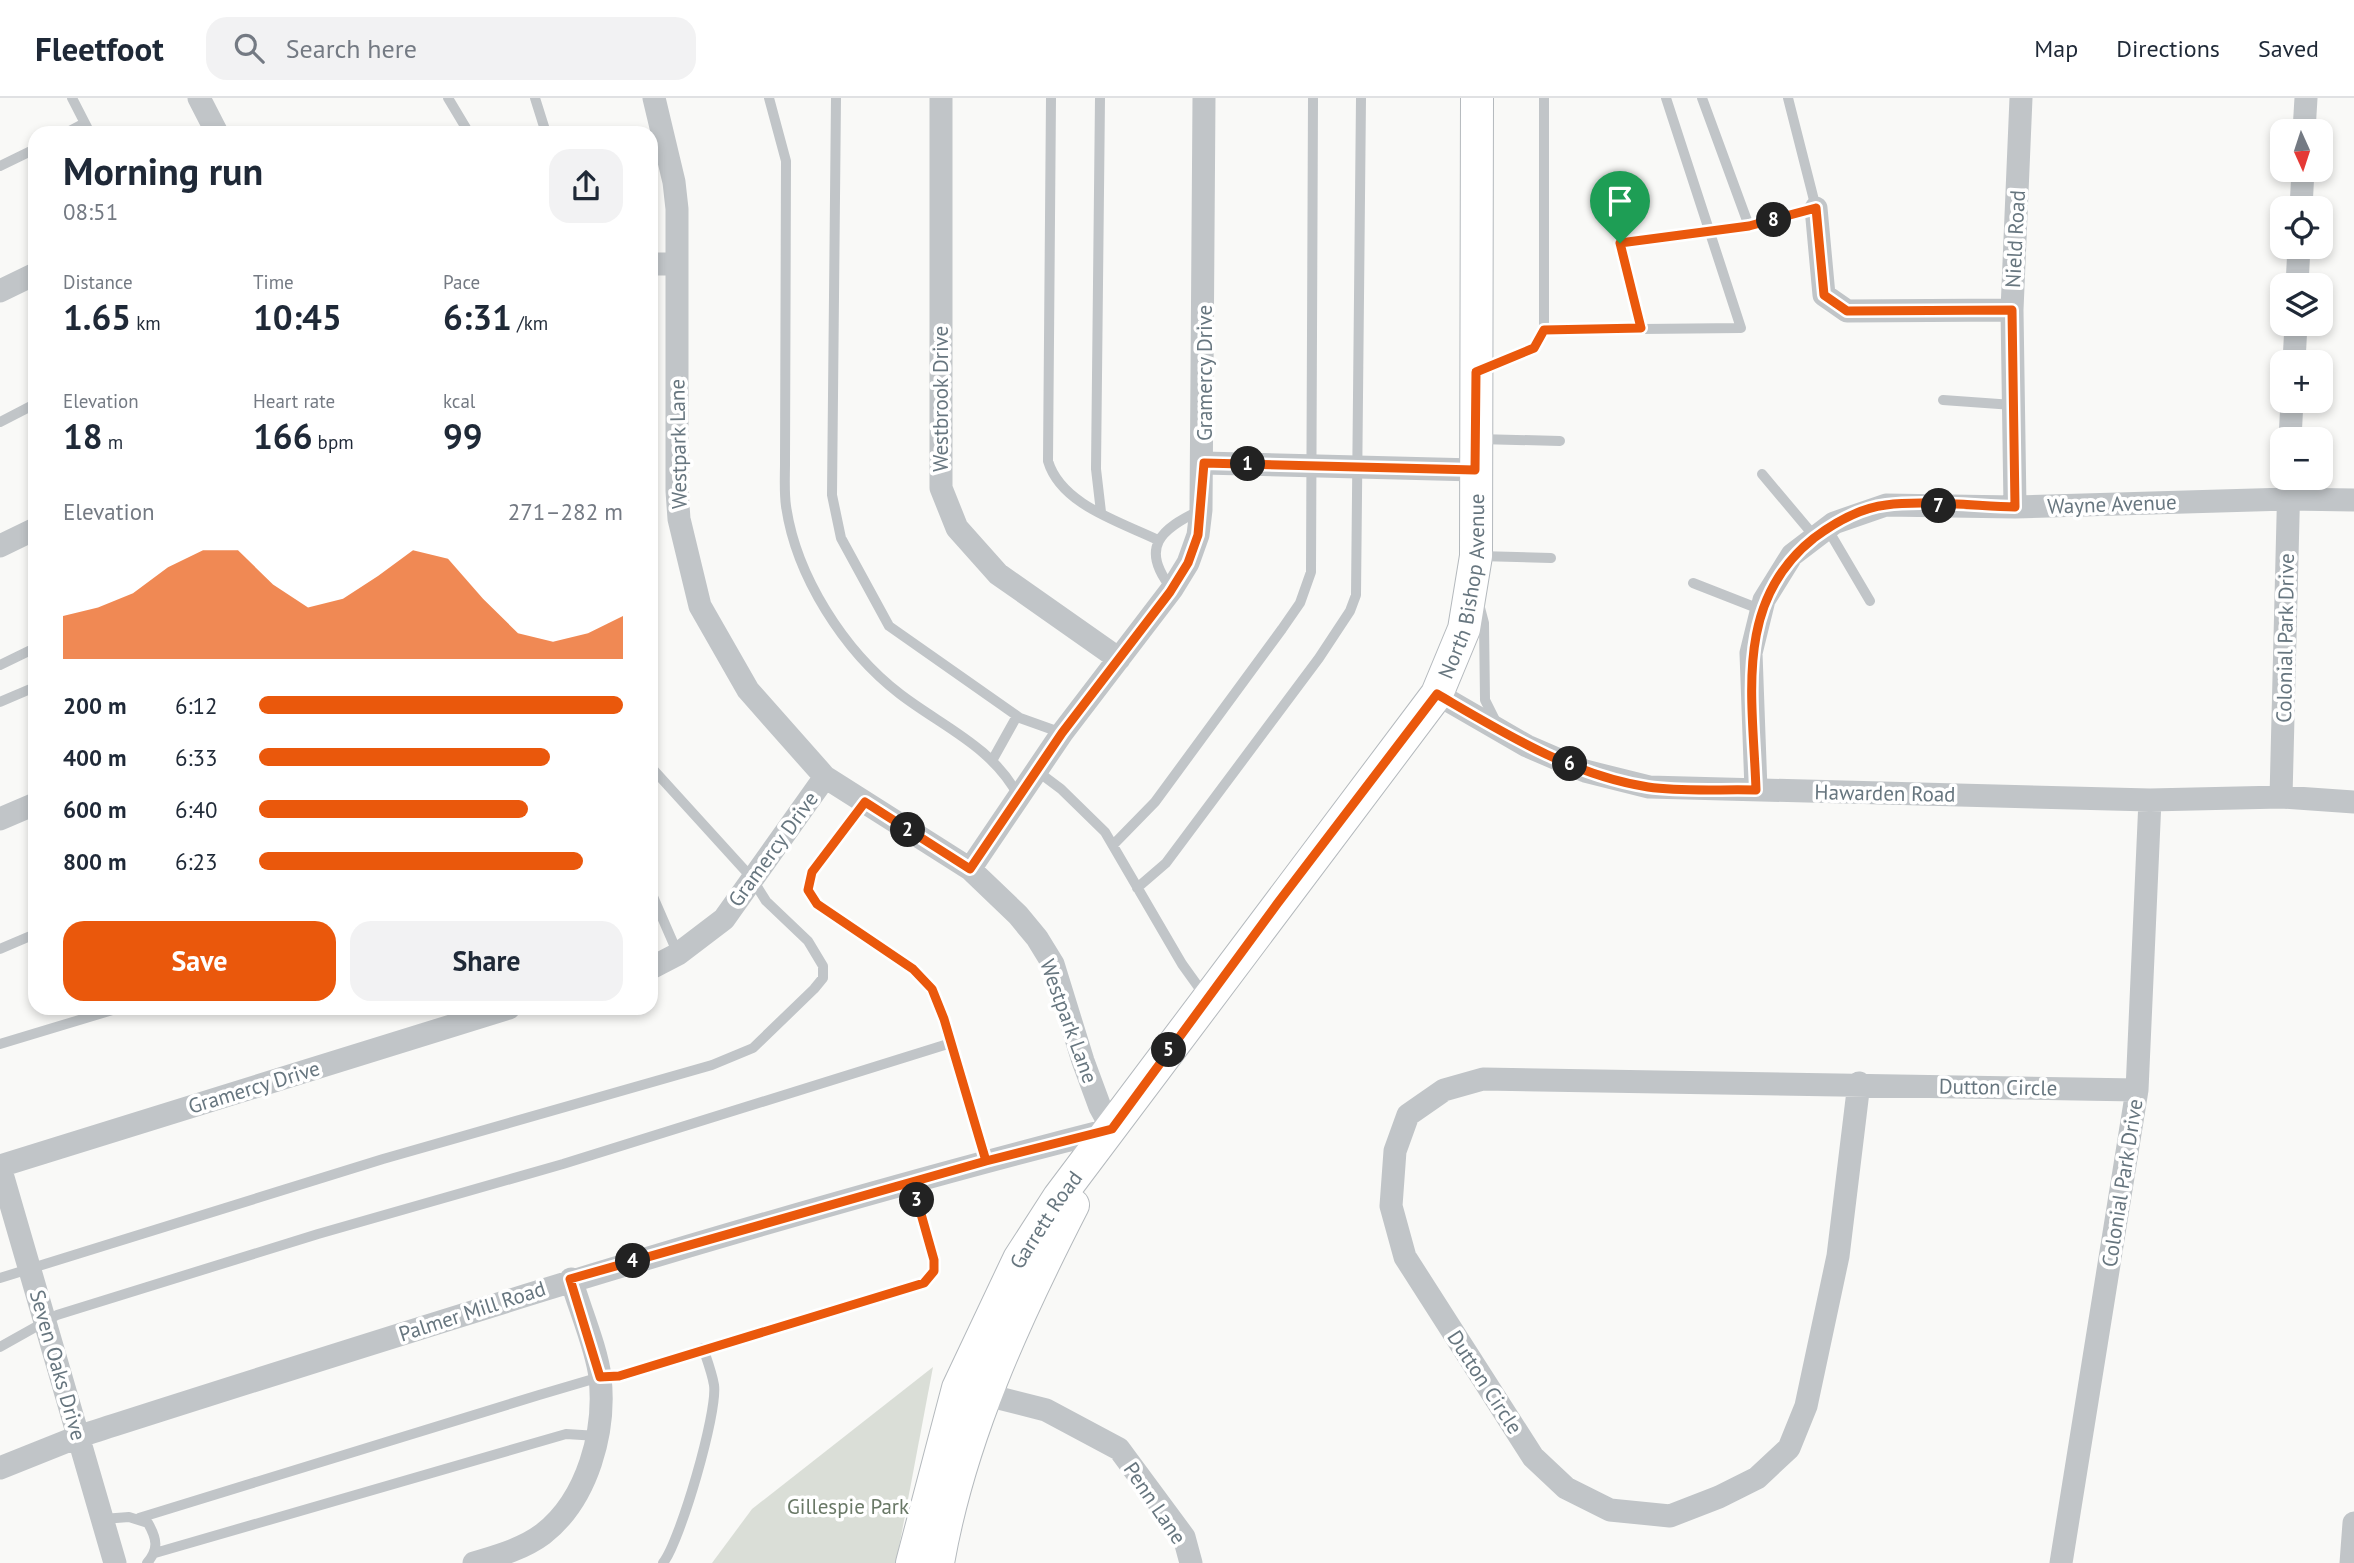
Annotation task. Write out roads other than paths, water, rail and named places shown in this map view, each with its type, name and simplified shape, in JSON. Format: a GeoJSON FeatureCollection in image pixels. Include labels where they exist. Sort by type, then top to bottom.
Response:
{"type":"FeatureCollection","features":[{"type":"Feature","properties":{"kind":"main road","name":"North Bishop Avenue"},"geometry":{"type":"LineString","coordinates":[[1112,1129],[1437,694],[1464,629],[1474,566],[1477,98]]}},
{"type":"Feature","properties":{"kind":"main road","name":"Garrett Road"},"geometry":{"type":"LineString","coordinates":[[912,1563],[1019,1259],[1059,1197],[1112,1129]]}},
{"type":"Feature","properties":{"kind":"main road","name":"Garrett Road"},"geometry":{"type":"LineString","coordinates":[[939,1563],[968,1448],[973,1391]]}},
{"type":"Feature","properties":{"kind":"street"},"geometry":{"type":"LineString","coordinates":[[200,98],[214,126]]}},
{"type":"Feature","properties":{"kind":"street","name":"Westpark Lane"},"geometry":{"type":"LineString","coordinates":[[654,98],[674,182],[679,519],[700,606],[748,690],[825,777],[970,869],[1018,915],[1053,964],[1083,1061],[1100,1107],[1112,1129]]}},
{"type":"Feature","properties":{"kind":"street","name":"Westbrook Drive"},"geometry":{"type":"LineString","coordinates":[[941,98],[941,488],[957,528],[998,574],[1119,659]]}},
{"type":"Feature","properties":{"kind":"street","name":"Gramercy Drive"},"geometry":{"type":"LineString","coordinates":[[970,869],[1062,733],[1172,589],[1188,563],[1198,535],[1204,463],[1204,98]]}},
{"type":"Feature","properties":{"kind":"street","name":"Nield Road"},"geometry":{"type":"LineString","coordinates":[[2015,507],[2012,310],[2021,98]]}},
{"type":"Feature","properties":{"kind":"street"},"geometry":{"type":"LineString","coordinates":[[2305,119],[2306,98]]}},
{"type":"Feature","properties":{"kind":"street"},"geometry":{"type":"LineString","coordinates":[[1816,208],[1824,295],[1847,311],[2012,310]]}},
{"type":"Feature","properties":{"kind":"street"},"geometry":{"type":"LineString","coordinates":[[658,264],[676,264]]}},
{"type":"Feature","properties":{"kind":"street"},"geometry":{"type":"LineString","coordinates":[[0,291],[28,277]]}},
{"type":"Feature","properties":{"kind":"street"},"geometry":{"type":"LineString","coordinates":[[1204,463],[1357,467],[1476,454]]}},
{"type":"Feature","properties":{"kind":"street","name":"Wayne Avenue"},"geometry":{"type":"LineString","coordinates":[[1756,790],[1751,653],[1764,600],[1792,555],[1834,523],[1886,505],[2015,507],[2270,489]]}},
{"type":"Feature","properties":{"kind":"street","name":"Colonial Park Drive"},"geometry":{"type":"LineString","coordinates":[[2281,797],[2288,490]]}},
{"type":"Feature","properties":{"kind":"street","name":"Wayne Avenue"},"geometry":{"type":"LineString","coordinates":[[2299,490],[2354,500]]}},
{"type":"Feature","properties":{"kind":"street"},"geometry":{"type":"LineString","coordinates":[[0,546],[28,532]]}},
{"type":"Feature","properties":{"kind":"street","name":"Hawarden Road"},"geometry":{"type":"LineString","coordinates":[[1437,694],[1500,730],[1585,771],[1649,787],[2150,800],[2281,797],[2354,802]]}},
{"type":"Feature","properties":{"kind":"street","name":"Gramercy Drive"},"geometry":{"type":"LineString","coordinates":[[658,964],[678,954],[724,919],[825,777]]}},
{"type":"Feature","properties":{"kind":"street","name":"Colonial Park Drive"},"geometry":{"type":"LineString","coordinates":[[2061,1563],[2137,1090],[2150,800]]}},
{"type":"Feature","properties":{"kind":"street"},"geometry":{"type":"LineString","coordinates":[[0,819],[28,807]]}},
{"type":"Feature","properties":{"kind":"street","name":"Gramercy Drive"},"geometry":{"type":"LineString","coordinates":[[0,1167],[464,1015]]}},
{"type":"Feature","properties":{"kind":"street","name":"Dutton Circle"},"geometry":{"type":"LineString","coordinates":[[1859,1083],[1838,1256],[1806,1406],[1788,1448],[1757,1478],[1719,1497],[1670,1516],[1611,1510],[1566,1488],[1533,1457],[1405,1257],[1391,1206],[1395,1151],[1408,1115],[1444,1090],[1483,1079],[1859,1083],[2137,1090]]}},
{"type":"Feature","properties":{"kind":"street","name":"Palmer Mill Road"},"geometry":{"type":"LineString","coordinates":[[0,1468],[80,1436],[570,1279],[986,1161],[1112,1129]]}},
{"type":"Feature","properties":{"kind":"street","name":"Seven Oaks Drive"},"geometry":{"type":"LineString","coordinates":[[0,1167],[115,1563]]}},
{"type":"Feature","properties":{"kind":"street"},"geometry":{"type":"LineString","coordinates":[[474,1563],[510,1552],[543,1534],[565,1511],[580,1486],[598,1436],[600,1377],[570,1279]]}},
{"type":"Feature","properties":{"kind":"street","name":"Penn Lane"},"geometry":{"type":"LineString","coordinates":[[973,1391],[1046,1410],[1119,1449],[1184,1537],[1191,1563]]}},
{"type":"Feature","properties":{"kind":"street"},"geometry":{"type":"LineString","coordinates":[[2351,1563],[2354,1523]]}},
{"type":"Feature","properties":{"kind":"lane"},"geometry":{"type":"LineString","coordinates":[[72,98],[87,126]]}},
{"type":"Feature","properties":{"kind":"lane"},"geometry":{"type":"LineString","coordinates":[[448,98],[461,126]]}},
{"type":"Feature","properties":{"kind":"lane"},"geometry":{"type":"LineString","coordinates":[[535,98],[544,126]]}},
{"type":"Feature","properties":{"kind":"lane"},"geometry":{"type":"LineString","coordinates":[[769,98],[786,162],[785,463],[786,505],[791,527],[816,594],[842,635],[898,692],[974,743],[993,759],[1019,797]]}},
{"type":"Feature","properties":{"kind":"lane"},"geometry":{"type":"LineString","coordinates":[[836,98],[832,495],[841,538],[890,625],[1017,716],[1062,733]]}},
{"type":"Feature","properties":{"kind":"lane"},"geometry":{"type":"LineString","coordinates":[[1051,98],[1048,461],[1060,485],[1101,512],[1158,540]]}},
{"type":"Feature","properties":{"kind":"lane"},"geometry":{"type":"LineString","coordinates":[[1100,98],[1096,469],[1101,512]]}},
{"type":"Feature","properties":{"kind":"lane"},"geometry":{"type":"LineString","coordinates":[[1113,845],[1155,802],[1300,603],[1309,580],[1313,555],[1313,98]]}},
{"type":"Feature","properties":{"kind":"lane"},"geometry":{"type":"LineString","coordinates":[[1137,888],[1166,863],[1319,658],[1350,611],[1358,577],[1362,98]]}},
{"type":"Feature","properties":{"kind":"lane"},"geometry":{"type":"LineString","coordinates":[[1476,372],[1534,348],[1544,330],[1544,98]]}},
{"type":"Feature","properties":{"kind":"lane"},"geometry":{"type":"LineString","coordinates":[[1544,330],[1741,328],[1707,231],[1666,98]]}},
{"type":"Feature","properties":{"kind":"lane"},"geometry":{"type":"LineString","coordinates":[[1702,98],[1749,226]]}},
{"type":"Feature","properties":{"kind":"lane"},"geometry":{"type":"LineString","coordinates":[[1641,328],[1620,243],[1749,226],[1816,208],[1788,98]]}},
{"type":"Feature","properties":{"kind":"lane"},"geometry":{"type":"LineString","coordinates":[[0,166],[28,152]]}},
{"type":"Feature","properties":{"kind":"lane"},"geometry":{"type":"LineString","coordinates":[[1943,400],[2013,405]]}},
{"type":"Feature","properties":{"kind":"lane"},"geometry":{"type":"LineString","coordinates":[[0,422],[28,408]]}},
{"type":"Feature","properties":{"kind":"lane"},"geometry":{"type":"LineString","coordinates":[[1476,454],[1560,441]]}},
{"type":"Feature","properties":{"kind":"lane"},"geometry":{"type":"LineString","coordinates":[[1762,474],[1821,533],[1870,601]]}},
{"type":"Feature","properties":{"kind":"lane"},"geometry":{"type":"LineString","coordinates":[[1172,589],[1160,573],[1155,560],[1158,540],[1167,530],[1201,510]]}},
{"type":"Feature","properties":{"kind":"lane"},"geometry":{"type":"LineString","coordinates":[[1500,730],[1485,700],[1484,623],[1474,566],[1551,558]]}},
{"type":"Feature","properties":{"kind":"lane"},"geometry":{"type":"LineString","coordinates":[[1693,583],[1762,610]]}},
{"type":"Feature","properties":{"kind":"lane"},"geometry":{"type":"LineString","coordinates":[[0,665],[28,651]]}},
{"type":"Feature","properties":{"kind":"lane"},"geometry":{"type":"LineString","coordinates":[[0,702],[28,690]]}},
{"type":"Feature","properties":{"kind":"lane"},"geometry":{"type":"LineString","coordinates":[[993,759],[1017,716]]}},
{"type":"Feature","properties":{"kind":"lane"},"geometry":{"type":"LineString","coordinates":[[1037,771],[1084,810],[1105,832],[1182,964],[1208,999]]}},
{"type":"Feature","properties":{"kind":"lane"},"geometry":{"type":"LineString","coordinates":[[0,1278],[383,1159],[712,1065],[753,1048],[814,989],[823,978],[823,966],[808,941],[766,901],[752,880],[658,775]]}},
{"type":"Feature","properties":{"kind":"lane"},"geometry":{"type":"LineString","coordinates":[[865,802],[812,872],[808,890],[817,904],[913,969],[932,989],[986,1161]]}},
{"type":"Feature","properties":{"kind":"lane"},"geometry":{"type":"LineString","coordinates":[[658,908],[678,954]]}},
{"type":"Feature","properties":{"kind":"lane"},"geometry":{"type":"LineString","coordinates":[[0,949],[28,937]]}},
{"type":"Feature","properties":{"kind":"lane"},"geometry":{"type":"LineString","coordinates":[[0,1044],[96,1015]]}},
{"type":"Feature","properties":{"kind":"lane"},"geometry":{"type":"LineString","coordinates":[[0,1347],[57,1315],[318,1234],[563,1164],[951,1043]]}},
{"type":"Feature","properties":{"kind":"lane"},"geometry":{"type":"LineString","coordinates":[[103,1519],[139,1518],[600,1377],[619,1376],[703,1348],[924,1283],[931,1278],[934,1260],[912,1182]]}},
{"type":"Feature","properties":{"kind":"lane"},"geometry":{"type":"LineString","coordinates":[[663,1563],[677,1535],[713,1408],[714,1386],[703,1348]]}},
{"type":"Feature","properties":{"kind":"lane"},"geometry":{"type":"LineString","coordinates":[[146,1563],[155,1553],[566,1434],[598,1436]]}},
{"type":"Feature","properties":{"kind":"lane"},"geometry":{"type":"LineString","coordinates":[[139,1518],[148,1523],[154,1533],[155,1553]]}},
{"type":"Feature","properties":{"kind":"park label","name":"Gillespie Park"},"geometry":{"type":"Point","coordinates":[848,1506]}}]}
